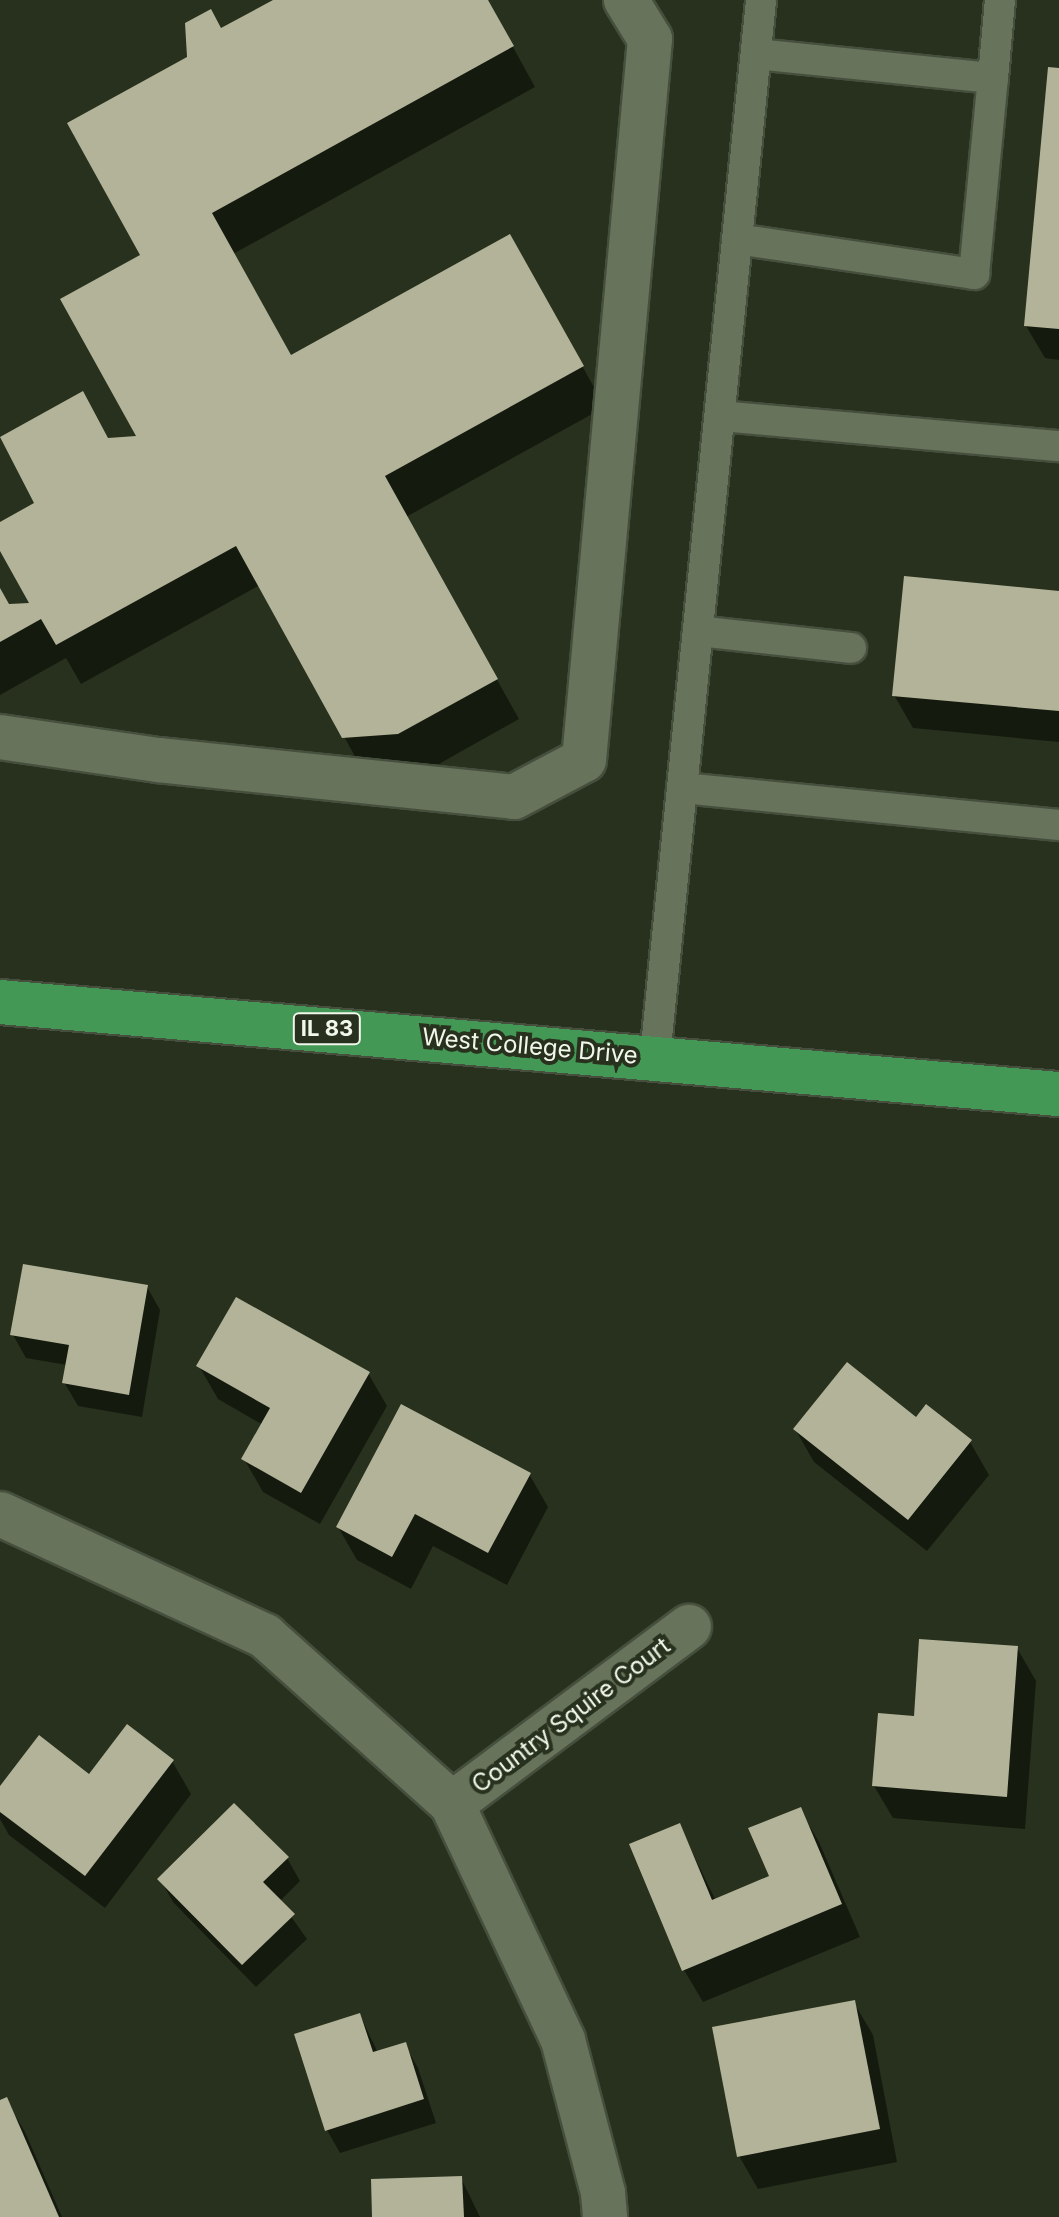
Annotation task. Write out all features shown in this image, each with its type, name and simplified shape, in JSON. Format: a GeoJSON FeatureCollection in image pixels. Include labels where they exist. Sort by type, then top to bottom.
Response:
{"type":"FeatureCollection","features":[{"type":"Feature","properties":{"kind":"main road","name":"West College Drive"},"geometry":{"type":"LineString","coordinates":[[0,1002],[1059,1094]]}},
{"type":"Feature","properties":{"kind":"street"},"geometry":{"type":"LineString","coordinates":[[0,737],[158,760],[514,797],[584,760],[650,39],[626,0]]}},
{"type":"Feature","properties":{"kind":"street"},"geometry":{"type":"LineString","coordinates":[[0,1514],[265,1636],[452,1804],[563,2040],[603,2193],[605,2217]]}},
{"type":"Feature","properties":{"kind":"street","name":"Country Squire Court"},"geometry":{"type":"LineString","coordinates":[[452,1804],[689,1627]]}},
{"type":"Feature","properties":{"kind":"lane"},"geometry":{"type":"LineString","coordinates":[[655,1057],[761,0]]}},
{"type":"Feature","properties":{"kind":"lane"},"geometry":{"type":"LineString","coordinates":[[737,239],[974,274],[1000,0]]}},
{"type":"Feature","properties":{"kind":"lane"},"geometry":{"type":"LineString","coordinates":[[756,54],[993,78]]}},
{"type":"Feature","properties":{"kind":"lane"},"geometry":{"type":"LineString","coordinates":[[720,416],[1059,446]]}},
{"type":"Feature","properties":{"kind":"lane"},"geometry":{"type":"LineString","coordinates":[[698,631],[851,648]]}},
{"type":"Feature","properties":{"kind":"lane"},"geometry":{"type":"LineString","coordinates":[[682,788],[1059,825]]}},
{"type":"Feature","properties":{"kind":"building"},"geometry":{"type":"Polygon","coordinates":[[[273,0],[488,0],[514,46],[212,213],[291,355],[510,234],[584,366],[385,476],[498,679],[398,734],[342,738],[236,546],[56,645],[41,619],[0,642],[0,588],[9,604],[29,603],[0,551],[0,522],[34,503],[0,437],[83,391],[108,438],[136,436],[60,299],[140,255],[67,123],[187,57],[185,23],[211,9],[221,28],[273,0]]]}},
{"type":"Feature","properties":{"kind":"building"},"geometry":{"type":"Polygon","coordinates":[[[1048,67],[1059,68],[1059,329],[1024,326],[1048,67]]]}},
{"type":"Feature","properties":{"kind":"building"},"geometry":{"type":"Polygon","coordinates":[[[904,576],[1059,591],[1059,711],[892,696],[904,576]]]}},
{"type":"Feature","properties":{"kind":"building"},"geometry":{"type":"Polygon","coordinates":[[[23,1264],[148,1285],[129,1395],[62,1383],[69,1345],[10,1335],[23,1264]]]}},
{"type":"Feature","properties":{"kind":"building"},"geometry":{"type":"Polygon","coordinates":[[[236,1297],[370,1372],[301,1493],[241,1459],[270,1408],[196,1366],[236,1297]]]}},
{"type":"Feature","properties":{"kind":"building"},"geometry":{"type":"Polygon","coordinates":[[[847,1362],[916,1417],[926,1404],[972,1440],[908,1520],[793,1429],[847,1362]]]}},
{"type":"Feature","properties":{"kind":"building"},"geometry":{"type":"Polygon","coordinates":[[[401,1404],[531,1473],[488,1553],[415,1514],[392,1557],[336,1527],[401,1404]]]}},
{"type":"Feature","properties":{"kind":"building"},"geometry":{"type":"Polygon","coordinates":[[[919,1639],[1018,1646],[1007,1797],[872,1786],[878,1713],[914,1716],[919,1639]]]}},
{"type":"Feature","properties":{"kind":"building"},"geometry":{"type":"Polygon","coordinates":[[[127,1724],[174,1760],[85,1876],[0,1812],[0,1786],[39,1735],[89,1774],[127,1724]]]}},
{"type":"Feature","properties":{"kind":"building"},"geometry":{"type":"Polygon","coordinates":[[[234,1803],[289,1857],[263,1882],[295,1914],[242,1965],[157,1879],[234,1803]]]}},
{"type":"Feature","properties":{"kind":"building"},"geometry":{"type":"Polygon","coordinates":[[[801,1807],[842,1904],[682,1971],[629,1844],[680,1823],[712,1900],[769,1876],[748,1828],[801,1807]]]}},
{"type":"Feature","properties":{"kind":"building"},"geometry":{"type":"Polygon","coordinates":[[[855,2000],[880,2129],[737,2157],[712,2027],[855,2000]]]}},
{"type":"Feature","properties":{"kind":"building"},"geometry":{"type":"Polygon","coordinates":[[[360,2013],[373,2052],[406,2042],[424,2099],[325,2131],[294,2034],[360,2013]]]}},
{"type":"Feature","properties":{"kind":"building"},"geometry":{"type":"Polygon","coordinates":[[[7,2097],[59,2217],[0,2217],[0,2100],[7,2097]]]}},
{"type":"Feature","properties":{"kind":"building"},"geometry":{"type":"Polygon","coordinates":[[[462,2176],[464,2217],[372,2217],[371,2179],[462,2176]]]}}]}
